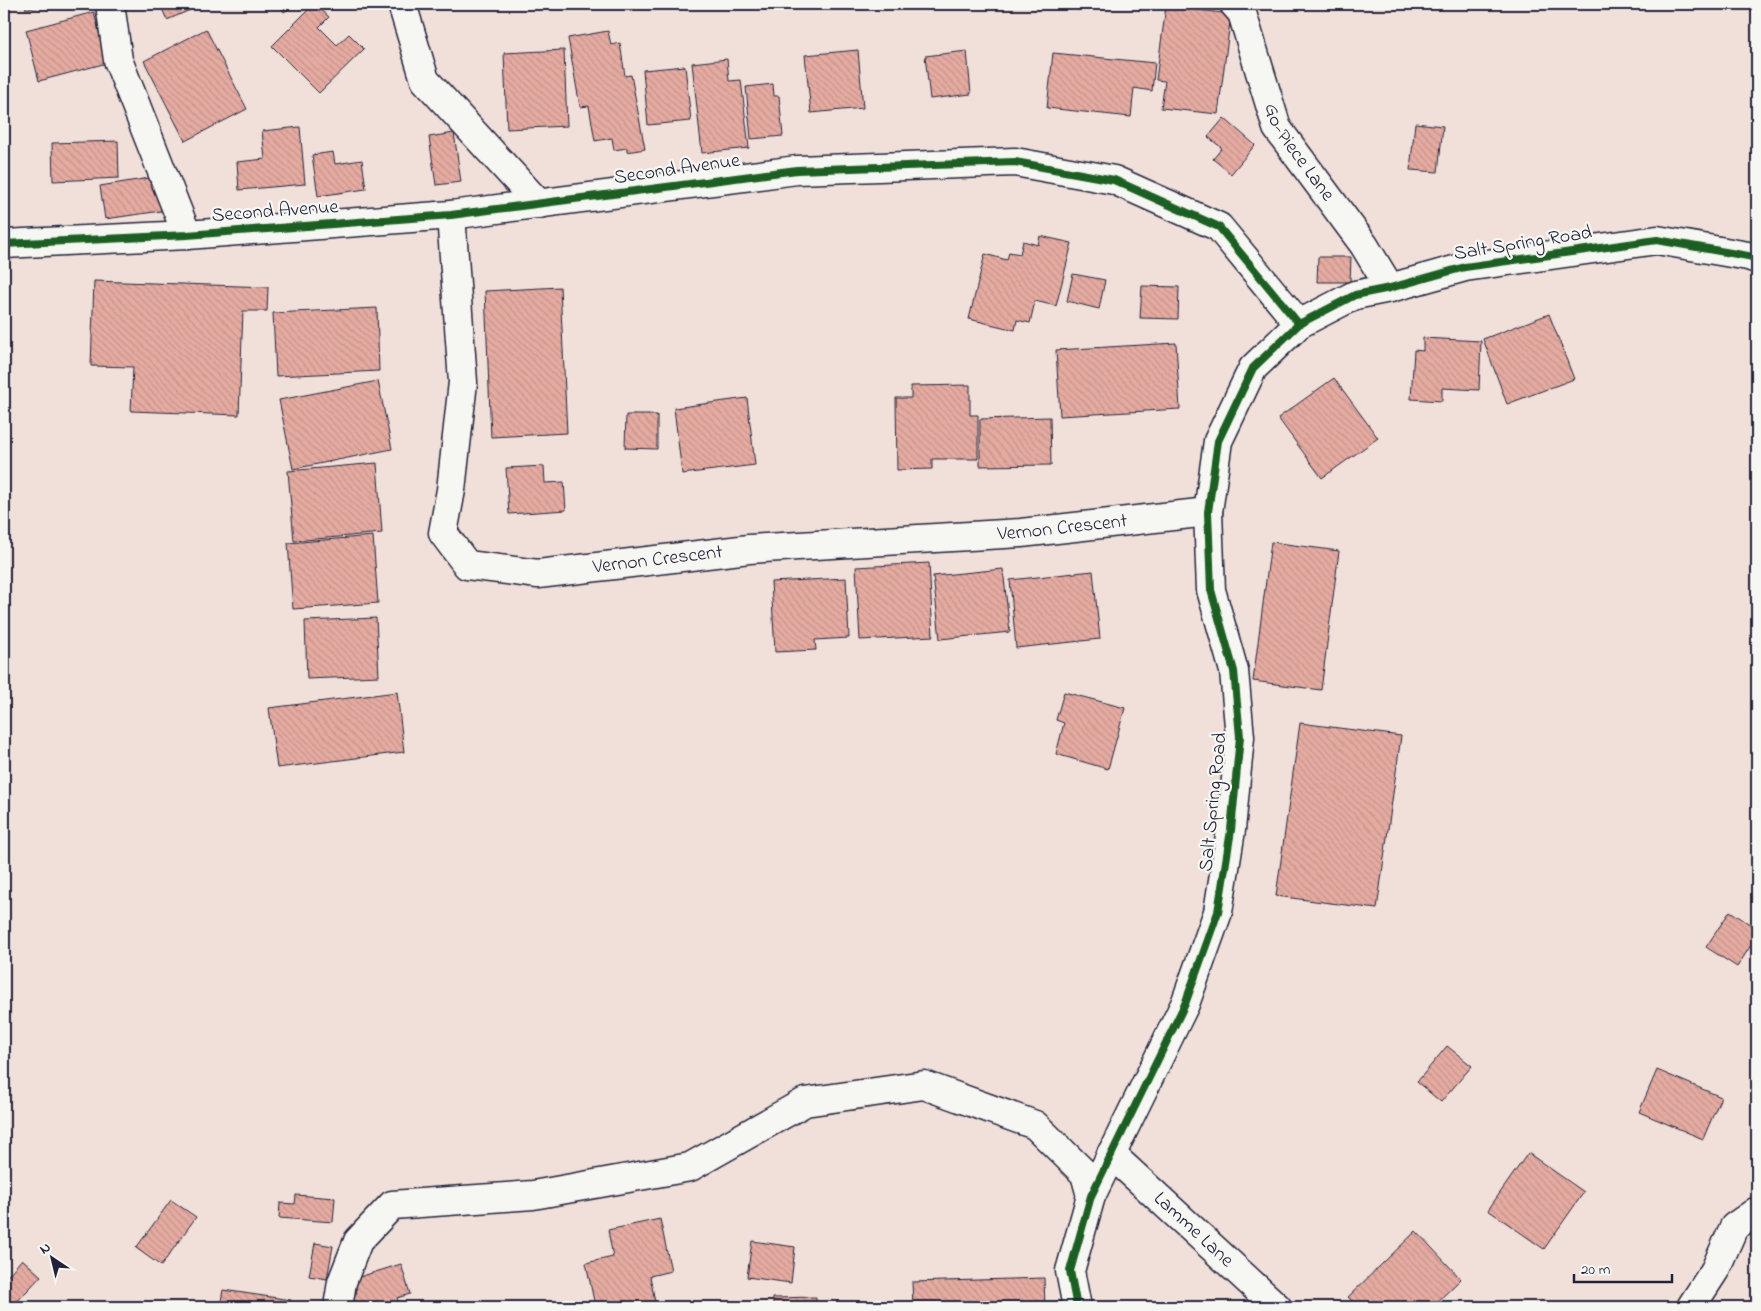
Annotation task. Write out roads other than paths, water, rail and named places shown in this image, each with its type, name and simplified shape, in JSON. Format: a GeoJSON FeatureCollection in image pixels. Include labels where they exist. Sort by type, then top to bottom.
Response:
{"type":"FeatureCollection","features":[{"type":"Feature","properties":{"kind":"street"},"geometry":{"type":"LineString","coordinates":[[110,4],[118,60],[187,235]]}},
{"type":"Feature","properties":{"kind":"street"},"geometry":{"type":"LineString","coordinates":[[402,4],[424,80],[539,204]]}},
{"type":"Feature","properties":{"kind":"street","name":"Go-Piece Lane"},"geometry":{"type":"LineString","coordinates":[[1234,4],[1242,13],[1277,128],[1364,244],[1390,288]]}},
{"type":"Feature","properties":{"kind":"street","name":"Second Avenue"},"geometry":{"type":"LineString","coordinates":[[4,244],[187,235],[451,215],[797,170],[1015,162],[1114,180],[1219,227],[1299,324]]}},
{"type":"Feature","properties":{"kind":"street","name":"Vernon Crescent"},"geometry":{"type":"LineString","coordinates":[[451,215],[463,382],[451,490],[443,533],[467,566],[538,574],[749,550],[1021,532],[1208,512]]}},
{"type":"Feature","properties":{"kind":"street","name":"Salt Spring Road"},"geometry":{"type":"LineString","coordinates":[[1078,1307],[1070,1271],[1091,1196],[1185,1004],[1218,912],[1230,839],[1240,737],[1234,671],[1211,590],[1208,512],[1218,441],[1253,368],[1299,324],[1355,295],[1390,288],[1465,268],[1657,240],[1757,259]]}},
{"type":"Feature","properties":{"kind":"street"},"geometry":{"type":"LineString","coordinates":[[338,1307],[342,1282],[358,1241],[392,1205],[533,1195],[690,1167],[805,1102],[924,1085],[1035,1125],[1084,1174],[1091,1196]]}},
{"type":"Feature","properties":{"kind":"street","name":"Lamme Lane"},"geometry":{"type":"LineString","coordinates":[[1111,1154],[1277,1307]]}},
{"type":"Feature","properties":{"kind":"street"},"geometry":{"type":"LineString","coordinates":[[1691,1307],[1715,1270],[1734,1227],[1757,1211]]}}]}
